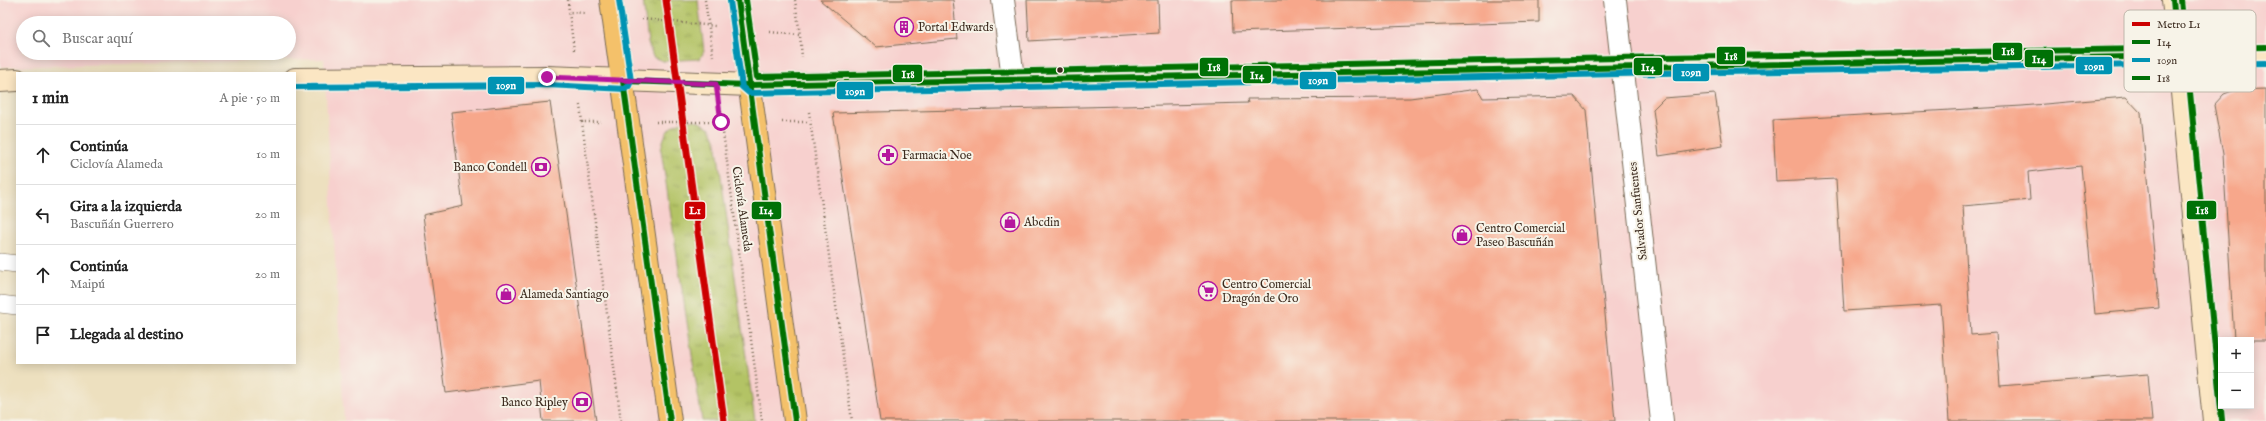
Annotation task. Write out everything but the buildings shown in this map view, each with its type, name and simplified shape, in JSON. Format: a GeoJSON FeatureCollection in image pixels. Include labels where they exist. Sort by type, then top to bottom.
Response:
{"type":"FeatureCollection","features":[{"type":"Feature","properties":{"kind":"main road"},"geometry":{"type":"LineString","coordinates":[[611,0],[670,421]]}},
{"type":"Feature","properties":{"kind":"main road"},"geometry":{"type":"LineString","coordinates":[[738,0],[795,421]]}},
{"type":"Feature","properties":{"kind":"street"},"geometry":{"type":"LineString","coordinates":[[1003,0],[1013,78]]}},
{"type":"Feature","properties":{"kind":"street","name":"Salvador Sanfuentes"},"geometry":{"type":"LineString","coordinates":[[1615,0],[1662,421]]}},
{"type":"Feature","properties":{"kind":"street"},"geometry":{"type":"LineString","coordinates":[[2173,0],[2174,10]]}},
{"type":"Feature","properties":{"kind":"street"},"geometry":{"type":"LineString","coordinates":[[2256,54],[2266,54]]}},
{"type":"Feature","properties":{"kind":"street"},"geometry":{"type":"LineString","coordinates":[[296,79],[547,77],[623,82],[750,85],[1013,78],[2124,57]]}},
{"type":"Feature","properties":{"kind":"street"},"geometry":{"type":"LineString","coordinates":[[0,81],[16,80]]}},
{"type":"Feature","properties":{"kind":"street"},"geometry":{"type":"LineString","coordinates":[[2182,92],[2214,421]]}},
{"type":"Feature","properties":{"kind":"lane"},"geometry":{"type":"LineString","coordinates":[[0,262],[16,264]]}},
{"type":"Feature","properties":{"kind":"lane"},"geometry":{"type":"LineString","coordinates":[[0,304],[16,306]]}},
{"type":"Feature","properties":{"kind":"path"},"geometry":{"type":"LineString","coordinates":[[568,0],[569,12]]}},
{"type":"Feature","properties":{"kind":"path","name":"Ciclovía Alameda"},"geometry":{"type":"LineString","coordinates":[[706,0],[762,421]]}},
{"type":"Feature","properties":{"kind":"path"},"geometry":{"type":"LineString","coordinates":[[795,0],[800,35]]}},
{"type":"Feature","properties":{"kind":"path"},"geometry":{"type":"LineString","coordinates":[[582,122],[621,421]]}},
{"type":"Feature","properties":{"kind":"path"},"geometry":{"type":"LineString","coordinates":[[810,122],[852,421]]}},
{"type":"Feature","properties":{"kind":"shaded area"},"geometry":{"type":"Polygon","coordinates":[[[0,0],[2266,0],[2266,421],[344,421],[324,59],[296,60],[296,16],[16,16],[16,60],[284,60],[0,67],[0,0]]]}},
{"type":"Feature","properties":{"kind":"green space"},"geometry":{"type":"Polygon","coordinates":[[[643,0],[698,0],[704,51],[700,59],[663,61],[653,57],[648,43],[643,0]]]}},
{"type":"Feature","properties":{"kind":"green space"},"geometry":{"type":"Polygon","coordinates":[[[696,120],[710,128],[716,141],[755,421],[702,421],[661,150],[665,136],[671,127],[681,122],[696,120]]]}},
{"type":"Feature","properties":{"kind":"metro line","name":"L1"},"geometry":{"type":"LineString","coordinates":[[666,0],[724,421]]}},
{"type":"Feature","properties":{"kind":"transit line","name":"109n"},"geometry":{"type":"LineString","coordinates":[[296,87],[547,85],[625,89],[629,86],[631,81],[619,0]]}},
{"type":"Feature","properties":{"kind":"transit line","name":"I14"},"geometry":{"type":"LineString","coordinates":[[738,0],[795,421]]}},
{"type":"Feature","properties":{"kind":"transit line","name":"I18"},"geometry":{"type":"LineString","coordinates":[[746,0],[757,77],[1663,57],[2124,49]]}},
{"type":"Feature","properties":{"kind":"transit line","name":"I14"},"geometry":{"type":"LineString","coordinates":[[2173,0],[2174,10]]}},
{"type":"Feature","properties":{"kind":"transit line","name":"I18"},"geometry":{"type":"LineString","coordinates":[[2181,0],[2182,10]]}},
{"type":"Feature","properties":{"kind":"transit line","name":"109n"},"geometry":{"type":"LineString","coordinates":[[730,1],[742,87],[749,93],[1663,73],[2124,65]]}},
{"type":"Feature","properties":{"kind":"transit line","name":"I18"},"geometry":{"type":"LineString","coordinates":[[2256,47],[2266,47]]}},
{"type":"Feature","properties":{"kind":"transit line","name":"I14"},"geometry":{"type":"LineString","coordinates":[[670,421],[623,81],[750,85],[2124,57]]}},
{"type":"Feature","properties":{"kind":"transit line","name":"109n"},"geometry":{"type":"LineString","coordinates":[[2256,63],[2266,63]]}},
{"type":"Feature","properties":{"kind":"transit line","name":"I18"},"geometry":{"type":"LineString","coordinates":[[2190,92],[2222,420]]}},
{"type":"Feature","properties":{"kind":"place","name":"Portal Edwards"},"geometry":{"type":"Point","coordinates":[904,27]}},
{"type":"Feature","properties":{"kind":"place","name":"Farmacia Noe"},"geometry":{"type":"Point","coordinates":[888,155]}},
{"type":"Feature","properties":{"kind":"place","name":"Banco Condell"},"geometry":{"type":"Point","coordinates":[541,167]}},
{"type":"Feature","properties":{"kind":"place","name":"Abcdin"},"geometry":{"type":"Point","coordinates":[1010,222]}},
{"type":"Feature","properties":{"kind":"place","name":"Centro Comercial Paseo Bascuñán"},"geometry":{"type":"Point","coordinates":[1462,235]}},
{"type":"Feature","properties":{"kind":"place","name":"Centro Comercial Dragón de Oro"},"geometry":{"type":"Point","coordinates":[1208,291]}},
{"type":"Feature","properties":{"kind":"place","name":"Alameda Santiago"},"geometry":{"type":"Point","coordinates":[506,294]}},
{"type":"Feature","properties":{"kind":"place","name":"Banco Ripley"},"geometry":{"type":"Point","coordinates":[582,402]}},
{"type":"Feature","properties":{"kind":"route"},"geometry":{"type":"LineString","coordinates":[[547,77],[623,82],[716,84],[721,122]]}}]}
